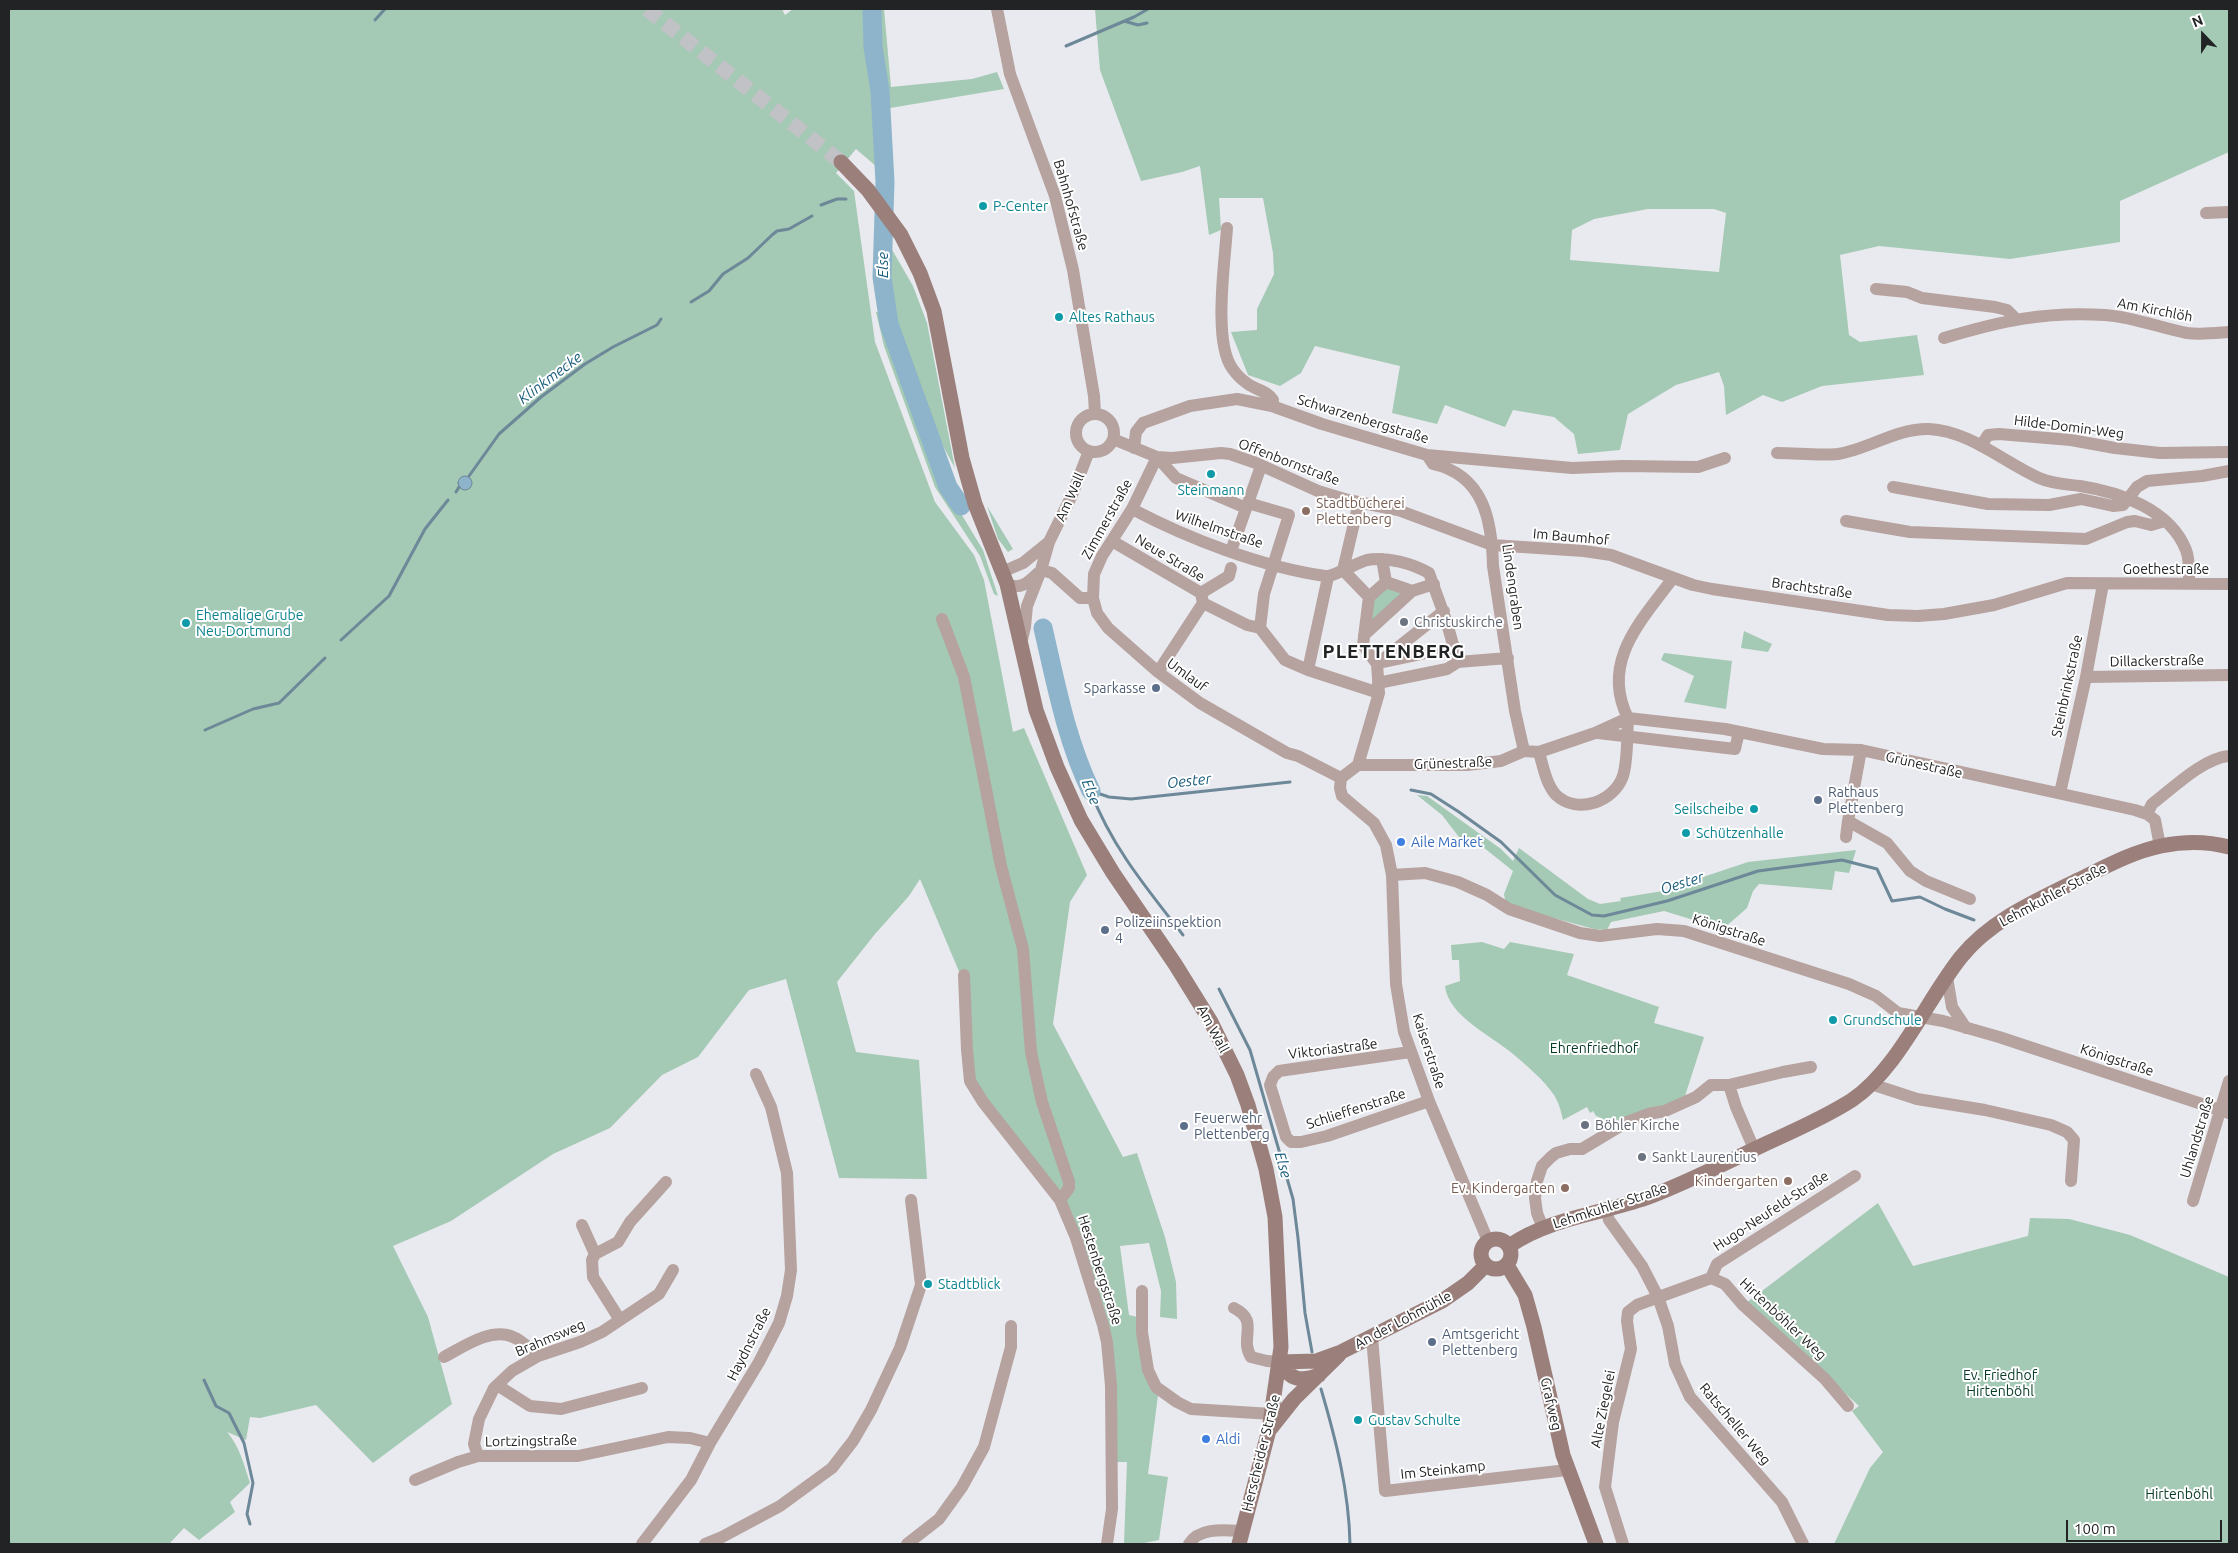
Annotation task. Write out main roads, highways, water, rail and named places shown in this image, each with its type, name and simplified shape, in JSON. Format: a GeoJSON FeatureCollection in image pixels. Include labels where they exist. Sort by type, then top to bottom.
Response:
{"type":"FeatureCollection","features":[{"type":"Feature","properties":{"kind":"main road","name":"Am Wall"},"geometry":{"type":"LineString","coordinates":[[841,162],[868,190],[901,235],[920,273],[934,311],[962,458],[975,504],[1004,578],[1036,710],[1076,811],[1113,873],[1175,964],[1199,1003],[1237,1075],[1266,1169],[1275,1217],[1281,1329],[1280,1362]]}},
{"type":"Feature","properties":{"kind":"main road","name":"Lehmkuhler Straße"},"geometry":{"type":"LineString","coordinates":[[1509,1246],[1543,1228],[1645,1198],[1754,1149],[1853,1100],[1871,1084],[1920,1018],[1946,977],[1971,945],[2010,916],[2134,854],[2160,846],[2197,842],[2229,847]]}},
{"type":"Feature","properties":{"kind":"main road"},"geometry":{"type":"LineString","coordinates":[[1500,1239],[1509,1246],[1511,1255],[1507,1265],[1496,1270],[1485,1266],[1481,1260],[1480,1253],[1488,1241],[1500,1239]]}},
{"type":"Feature","properties":{"kind":"main road","name":"Grafweg"},"geometry":{"type":"LineString","coordinates":[[1507,1265],[1525,1296],[1568,1470],[1596,1544]]}},
{"type":"Feature","properties":{"kind":"main road","name":"An der Lohmühle"},"geometry":{"type":"LineString","coordinates":[[1280,1362],[1311,1362],[1341,1352],[1453,1294],[1485,1266]]}},
{"type":"Feature","properties":{"kind":"main road","name":"An der Lohmühle"},"geometry":{"type":"LineString","coordinates":[[1269,1430],[1287,1407],[1341,1352]]}},
{"type":"Feature","properties":{"kind":"main road"},"geometry":{"type":"LineString","coordinates":[[1280,1362],[1286,1372],[1293,1378],[1304,1379],[1319,1375]]}},
{"type":"Feature","properties":{"kind":"main road","name":"Herscheider Straße"},"geometry":{"type":"LineString","coordinates":[[1241,1538],[1269,1430],[1280,1362]]}},
{"type":"Feature","properties":{"kind":"water"},"geometry":{"type":"Polygon","coordinates":[[[465,476],[470,478],[472,483],[470,488],[465,490],[460,488],[458,483],[460,478],[465,476]]]}},
{"type":"Feature","properties":{"kind":"waterway"},"geometry":{"type":"LineString","coordinates":[[375,20],[385,9]]}},
{"type":"Feature","properties":{"kind":"waterway","name":"Else"},"geometry":{"type":"LineString","coordinates":[[872,9],[873,47],[880,91],[885,182],[882,277],[889,324],[948,487],[961,506]]}},
{"type":"Feature","properties":{"kind":"waterway"},"geometry":{"type":"LineString","coordinates":[[1066,46],[1134,17],[1148,9]]}},
{"type":"Feature","properties":{"kind":"waterway"},"geometry":{"type":"LineString","coordinates":[[1124,21],[1138,25],[1147,23]]}},
{"type":"Feature","properties":{"kind":"waterway","name":"Klinkmecke"},"geometry":{"type":"LineString","coordinates":[[821,205],[837,199],[846,199]]}},
{"type":"Feature","properties":{"kind":"waterway","name":"Klinkmecke"},"geometry":{"type":"LineString","coordinates":[[691,302],[709,291],[723,274],[748,258],[777,231],[789,229],[812,216]]}},
{"type":"Feature","properties":{"kind":"waterway","name":"Klinkmecke"},"geometry":{"type":"LineString","coordinates":[[469,476],[499,434],[541,397],[585,364],[613,347],[657,325],[661,319]]}},
{"type":"Feature","properties":{"kind":"waterway","name":"Klinkmecke"},"geometry":{"type":"LineString","coordinates":[[456,492],[459,487]]}},
{"type":"Feature","properties":{"kind":"waterway","name":"Klinkmecke"},"geometry":{"type":"LineString","coordinates":[[341,640],[389,596],[425,529],[448,500]]}},
{"type":"Feature","properties":{"kind":"waterway","name":"Else"},"geometry":{"type":"LineString","coordinates":[[1043,628],[1068,731],[1091,791]]}},
{"type":"Feature","properties":{"kind":"waterway","name":"Klinkmecke"},"geometry":{"type":"LineString","coordinates":[[205,730],[253,709],[279,703],[325,658]]}},
{"type":"Feature","properties":{"kind":"waterway","name":"Oester"},"geometry":{"type":"LineString","coordinates":[[1091,791],[1109,797],[1131,799],[1290,782]]}},
{"type":"Feature","properties":{"kind":"waterway","name":"Oester"},"geometry":{"type":"LineString","coordinates":[[1411,790],[1431,794],[1459,812],[1501,842],[1555,895],[1592,915],[1604,916],[1667,901],[1758,871],[1842,860],[1877,869],[1892,901],[1920,897],[1974,920]]}},
{"type":"Feature","properties":{"kind":"waterway","name":"Else"},"geometry":{"type":"LineString","coordinates":[[1091,792],[1109,831],[1131,867],[1183,935]]}},
{"type":"Feature","properties":{"kind":"waterway","name":"Else"},"geometry":{"type":"LineString","coordinates":[[1219,989],[1250,1050],[1293,1199],[1305,1313],[1312,1352]]}},
{"type":"Feature","properties":{"kind":"waterway"},"geometry":{"type":"LineString","coordinates":[[204,1380],[216,1406],[229,1413],[244,1443],[253,1483],[247,1514],[250,1524]]}},
{"type":"Feature","properties":{"kind":"waterway","name":"Else"},"geometry":{"type":"LineString","coordinates":[[1321,1389],[1341,1466],[1350,1544]]}},
{"type":"Feature","properties":{"kind":"tunnel"},"geometry":{"type":"LineString","coordinates":[[647,9],[841,162]]}},
{"type":"Feature","properties":{"kind":"place","name":"P-Center"},"geometry":{"type":"Point","coordinates":[983,206]}},
{"type":"Feature","properties":{"kind":"place","name":"Altes Rathaus"},"geometry":{"type":"Point","coordinates":[1059,317]}},
{"type":"Feature","properties":{"kind":"place","name":"Steinmann"},"geometry":{"type":"Point","coordinates":[1211,474]}},
{"type":"Feature","properties":{"kind":"place","name":"Stadtbücherei Plettenberg"},"geometry":{"type":"Point","coordinates":[1306,511]}},
{"type":"Feature","properties":{"kind":"place","name":"Christuskirche"},"geometry":{"type":"Point","coordinates":[1404,622]}},
{"type":"Feature","properties":{"kind":"place","name":"Ehemalige Grube Neu-Dortmund"},"geometry":{"type":"Point","coordinates":[186,623]}},
{"type":"Feature","properties":{"kind":"place","name":"Sparkasse"},"geometry":{"type":"Point","coordinates":[1156,688]}},
{"type":"Feature","properties":{"kind":"place","name":"Rathaus Plettenberg"},"geometry":{"type":"Point","coordinates":[1818,800]}},
{"type":"Feature","properties":{"kind":"place","name":"Seilscheibe"},"geometry":{"type":"Point","coordinates":[1754,809]}},
{"type":"Feature","properties":{"kind":"place","name":"Schützenhalle"},"geometry":{"type":"Point","coordinates":[1686,833]}},
{"type":"Feature","properties":{"kind":"place","name":"Aile Market"},"geometry":{"type":"Point","coordinates":[1401,842]}},
{"type":"Feature","properties":{"kind":"place","name":"Polizeiinspektion 4"},"geometry":{"type":"Point","coordinates":[1105,930]}},
{"type":"Feature","properties":{"kind":"place","name":"Grundschule"},"geometry":{"type":"Point","coordinates":[1833,1020]}},
{"type":"Feature","properties":{"kind":"place","name":"Böhler Kirche"},"geometry":{"type":"Point","coordinates":[1585,1125]}},
{"type":"Feature","properties":{"kind":"place","name":"Feuerwehr Plettenberg"},"geometry":{"type":"Point","coordinates":[1184,1126]}},
{"type":"Feature","properties":{"kind":"place","name":"Sankt Laurentius"},"geometry":{"type":"Point","coordinates":[1642,1157]}},
{"type":"Feature","properties":{"kind":"place","name":"Kindergarten"},"geometry":{"type":"Point","coordinates":[1788,1181]}},
{"type":"Feature","properties":{"kind":"place","name":"Ev. Kindergarten"},"geometry":{"type":"Point","coordinates":[1565,1188]}},
{"type":"Feature","properties":{"kind":"place","name":"Stadtblick"},"geometry":{"type":"Point","coordinates":[928,1284]}},
{"type":"Feature","properties":{"kind":"place","name":"Amtsgericht Plettenberg"},"geometry":{"type":"Point","coordinates":[1432,1342]}},
{"type":"Feature","properties":{"kind":"place","name":"Gustav Schulte"},"geometry":{"type":"Point","coordinates":[1358,1420]}},
{"type":"Feature","properties":{"kind":"place","name":"Aldi"},"geometry":{"type":"Point","coordinates":[1206,1439]}},
{"type":"Feature","properties":{"kind":"district","name":"PLETTENBERG"},"geometry":{"type":"Point","coordinates":[1394,652]}},
{"type":"Feature","properties":{"kind":"park label","name":"Ehrenfriedhof"},"geometry":{"type":"Point","coordinates":[1594,1048]}},
{"type":"Feature","properties":{"kind":"park label","name":"Ev. Friedhof Hirtenböhl"},"geometry":{"type":"Point","coordinates":[2000,1384]}},
{"type":"Feature","properties":{"kind":"park label","name":"Hirtenböhl"},"geometry":{"type":"Point","coordinates":[2179,1494]}}]}
